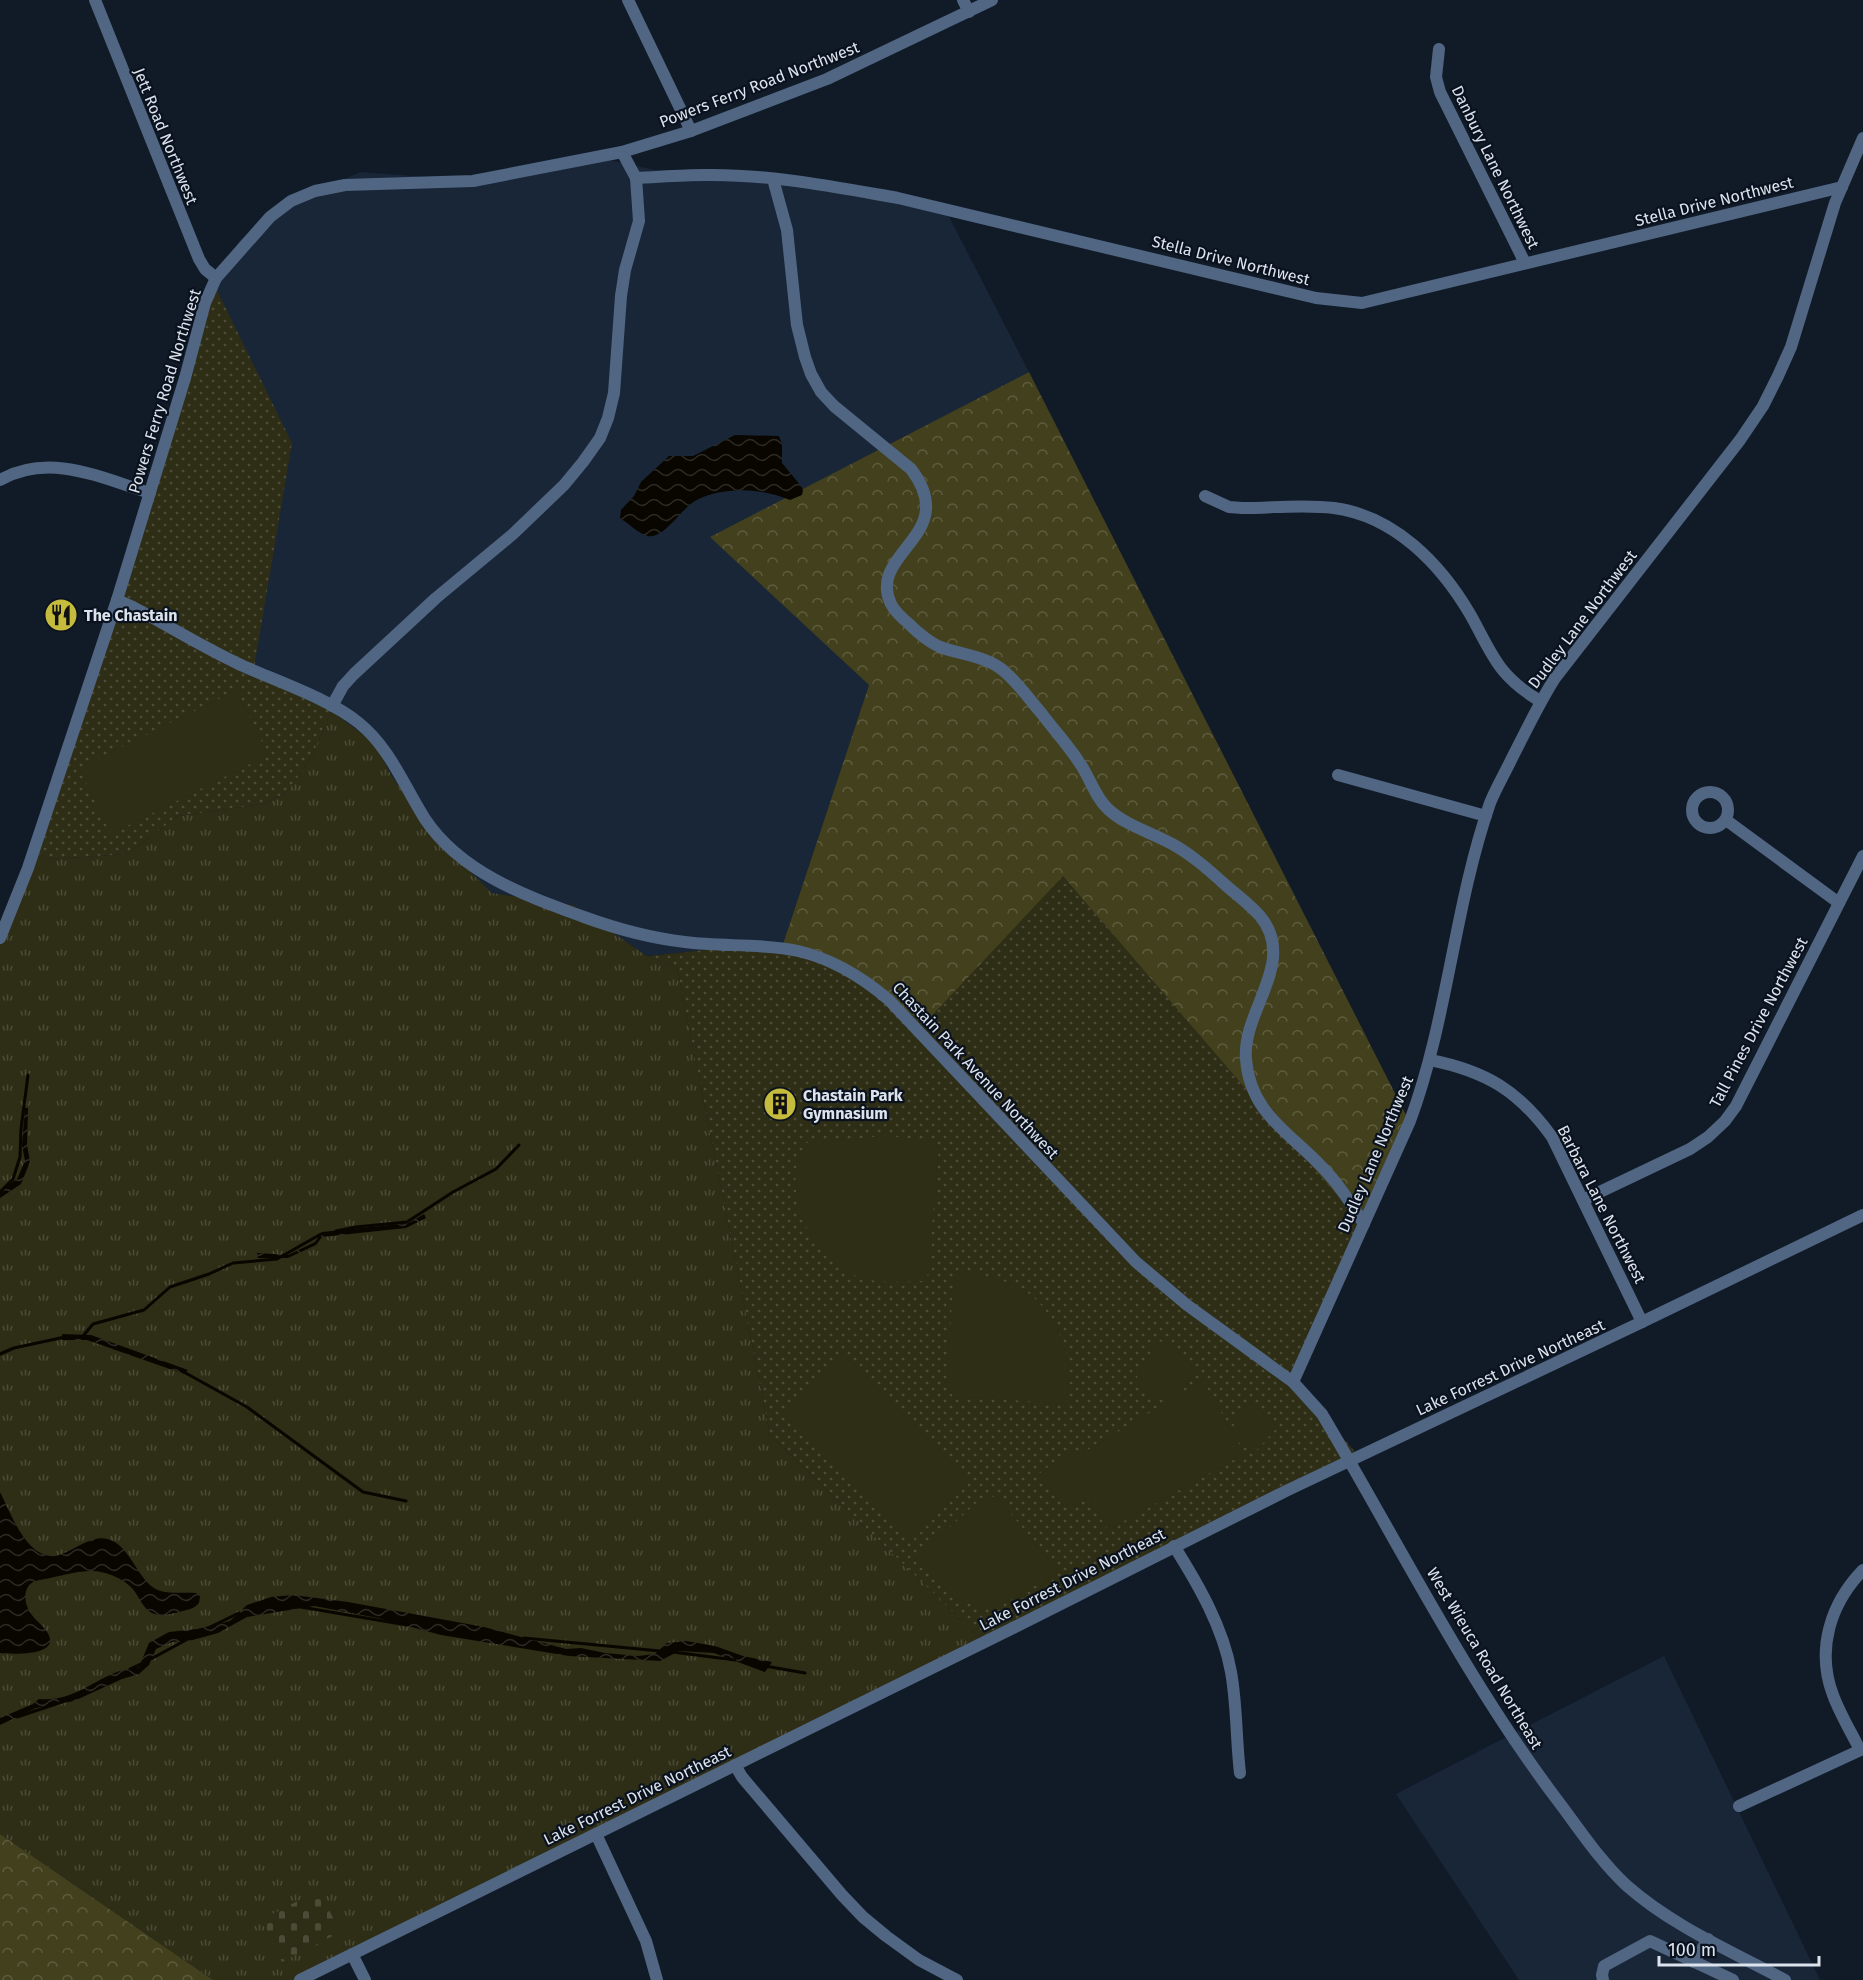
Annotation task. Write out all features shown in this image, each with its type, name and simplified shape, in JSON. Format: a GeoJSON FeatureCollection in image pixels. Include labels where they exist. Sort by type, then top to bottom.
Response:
{"type":"FeatureCollection","features":[{"type":"Feature","properties":{"kind":"street","name":"Jett Road Northwest"},"geometry":{"type":"LineString","coordinates":[[95,0],[199,259],[205,269],[216,278]]}},
{"type":"Feature","properties":{"kind":"street"},"geometry":{"type":"LineString","coordinates":[[628,0],[691,131]]}},
{"type":"Feature","properties":{"kind":"street"},"geometry":{"type":"LineString","coordinates":[[963,0],[969,12]]}},
{"type":"Feature","properties":{"kind":"street","name":"Powers Ferry Road Northwest"},"geometry":{"type":"LineString","coordinates":[[0,938],[28,868],[117,600],[185,378],[205,303],[216,278],[270,217],[291,201],[315,191],[345,185],[473,181],[622,152],[691,131],[827,79],[992,0]]}},
{"type":"Feature","properties":{"kind":"street","name":"Danbury Lane Northwest"},"geometry":{"type":"LineString","coordinates":[[1439,49],[1436,77],[1440,92],[1525,263]]}},
{"type":"Feature","properties":{"kind":"street","name":"Dudley Lane Northwest"},"geometry":{"type":"LineString","coordinates":[[1293,1382],[1410,1121],[1430,1060],[1470,875],[1491,800],[1540,701],[1555,678],[1740,440],[1763,406],[1791,347],[1842,187],[1863,138]]}},
{"type":"Feature","properties":{"kind":"street"},"geometry":{"type":"LineString","coordinates":[[332,706],[343,686],[354,674],[436,598],[513,534],[564,485],[584,462],[600,438],[614,393],[621,296],[625,270],[639,221],[636,178],[622,152]]}},
{"type":"Feature","properties":{"kind":"street","name":"Stella Drive Northwest"},"geometry":{"type":"LineString","coordinates":[[636,178],[707,175],[834,186],[898,198],[1316,298],[1349,303],[1376,301],[1842,187]]}},
{"type":"Feature","properties":{"kind":"street"},"geometry":{"type":"LineString","coordinates":[[773,179],[787,230],[798,325],[811,374],[821,392],[834,406],[911,469],[919,479],[924,491],[926,509],[922,527],[888,574],[887,589],[891,604],[897,613],[927,640],[941,647],[984,659],[1006,672],[1078,760],[1096,795],[1107,808],[1120,818],[1190,854],[1261,917],[1272,938],[1274,960],[1247,1035],[1246,1061],[1250,1085],[1268,1116],[1325,1170],[1346,1196],[1364,1224]]}},
{"type":"Feature","properties":{"kind":"street"},"geometry":{"type":"LineString","coordinates":[[0,480],[30,468],[51,466],[71,468],[150,494]]}},
{"type":"Feature","properties":{"kind":"street"},"geometry":{"type":"LineString","coordinates":[[1205,496],[1229,507],[1335,508],[1365,515],[1392,528],[1416,547],[1449,583],[1469,612],[1492,657],[1504,674],[1521,690],[1540,701]]}},
{"type":"Feature","properties":{"kind":"street","name":"Chastain Park Avenue Northwest"},"geometry":{"type":"LineString","coordinates":[[117,600],[237,663],[332,706],[357,721],[378,741],[426,819],[445,844],[468,865],[495,881],[583,917],[625,931],[687,943],[797,951],[843,967],[868,981],[889,1000],[1136,1262],[1187,1305],[1293,1382],[1322,1414],[1350,1461]]}},
{"type":"Feature","properties":{"kind":"street"},"geometry":{"type":"LineString","coordinates":[[1338,775],[1486,816]]}},
{"type":"Feature","properties":{"kind":"street"},"geometry":{"type":"LineString","coordinates":[[1726,820],[1839,903]]}},
{"type":"Feature","properties":{"kind":"street","name":"Tall Pines Drive Northwest"},"geometry":{"type":"LineString","coordinates":[[1583,1200],[1690,1149],[1708,1137],[1725,1120],[1736,1106],[1863,856]]}},
{"type":"Feature","properties":{"kind":"street","name":"Barbara Lane Northwest"},"geometry":{"type":"LineString","coordinates":[[1430,1060],[1482,1074],[1504,1087],[1539,1119],[1552,1137],[1642,1322]]}},
{"type":"Feature","properties":{"kind":"street","name":"Lake Forrest Drive Northeast"},"geometry":{"type":"LineString","coordinates":[[300,1980],[1174,1546],[1863,1215]]}},
{"type":"Feature","properties":{"kind":"street","name":"West Wieuca Road Northeast"},"geometry":{"type":"LineString","coordinates":[[1350,1461],[1470,1672],[1533,1768],[1600,1856],[1627,1885],[1655,1908],[1785,1980]]}},
{"type":"Feature","properties":{"kind":"street"},"geometry":{"type":"LineString","coordinates":[[1174,1546],[1195,1580],[1220,1635],[1228,1662],[1240,1773]]}},
{"type":"Feature","properties":{"kind":"street"},"geometry":{"type":"LineString","coordinates":[[1739,1806],[1862,1749],[1834,1698],[1826,1665],[1826,1646],[1835,1608],[1845,1591],[1863,1570]]}},
{"type":"Feature","properties":{"kind":"street"},"geometry":{"type":"LineString","coordinates":[[735,1765],[742,1777],[863,1917],[919,1960],[957,1980]]}},
{"type":"Feature","properties":{"kind":"street"},"geometry":{"type":"LineString","coordinates":[[596,1834],[646,1941],[657,1980]]}},
{"type":"Feature","properties":{"kind":"street"},"geometry":{"type":"LineString","coordinates":[[1694,1962],[1708,1939]]}},
{"type":"Feature","properties":{"kind":"street"},"geometry":{"type":"LineString","coordinates":[[1603,1980],[1604,1966],[1650,1941],[1733,1980]]}},
{"type":"Feature","properties":{"kind":"street"},"geometry":{"type":"LineString","coordinates":[[352,1954],[364,1980]]}},
{"type":"Feature","properties":{"kind":"shaded area"},"geometry":{"type":"Polygon","coordinates":[[[590,156],[674,174],[790,175],[944,207],[1029,372],[711,537],[869,685],[782,947],[762,944],[647,956],[573,905],[492,893],[437,839],[391,775],[374,742],[331,711],[253,674],[213,282],[240,240],[288,203],[361,172],[452,179],[590,156]]]}},
{"type":"Feature","properties":{"kind":"shaded area"},"geometry":{"type":"Polygon","coordinates":[[[1664,1656],[1820,1980],[1519,1980],[1396,1794],[1664,1656]]]}},
{"type":"Feature","properties":{"kind":"green space"},"geometry":{"type":"Polygon","coordinates":[[[213,282],[292,443],[253,674],[331,711],[311,758],[287,792],[264,804],[178,816],[127,854],[52,859],[38,854],[213,282]]]}},
{"type":"Feature","properties":{"kind":"green space"},"geometry":{"type":"Polygon","coordinates":[[[1029,372],[1410,1123],[1360,1222],[1063,877],[923,1026],[879,985],[782,947],[869,685],[710,537],[1029,372]]]}},
{"type":"Feature","properties":{"kind":"green space"},"geometry":{"type":"Polygon","coordinates":[[[237,690],[268,755],[111,834],[79,768],[237,690]]]}},
{"type":"Feature","properties":{"kind":"green space"},"geometry":{"type":"Polygon","coordinates":[[[331,711],[374,742],[391,775],[437,839],[492,893],[573,905],[647,956],[677,967],[770,1435],[981,1639],[306,1980],[213,1980],[0,1834],[0,927],[38,854],[52,859],[127,854],[178,816],[264,804],[287,792],[311,758],[331,711]]]}},
{"type":"Feature","properties":{"kind":"green space"},"geometry":{"type":"Polygon","coordinates":[[[1063,876],[1360,1222],[1291,1379],[1357,1454],[981,1639],[770,1435],[677,967],[647,956],[763,944],[782,947],[879,985],[923,1025],[1063,876]]]}},
{"type":"Feature","properties":{"kind":"green space"},"geometry":{"type":"Polygon","coordinates":[[[883,1136],[932,1140],[939,1148],[927,1281],[872,1280],[854,1275],[839,1267],[816,1243],[801,1213],[795,1180],[798,1161],[806,1143],[883,1136]]]}},
{"type":"Feature","properties":{"kind":"green space"},"geometry":{"type":"Polygon","coordinates":[[[972,1273],[1019,1288],[1033,1297],[1047,1313],[1066,1352],[1069,1378],[1066,1404],[953,1396],[946,1387],[954,1274],[972,1273]]]}},
{"type":"Feature","properties":{"kind":"green space"},"geometry":{"type":"Polygon","coordinates":[[[1163,1341],[1195,1367],[1182,1393],[1203,1381],[1233,1433],[1235,1415],[1253,1403],[1278,1427],[1254,1453],[1238,1442],[1244,1454],[1108,1530],[1088,1497],[1079,1504],[1063,1505],[1040,1480],[1039,1474],[1068,1451],[1074,1450],[1081,1454],[1174,1398],[1163,1399],[1153,1395],[1135,1381],[1156,1343],[1163,1341]]]}},
{"type":"Feature","properties":{"kind":"green space"},"geometry":{"type":"Polygon","coordinates":[[[841,1355],[971,1481],[911,1542],[782,1416],[841,1355]]]}},
{"type":"Feature","properties":{"kind":"green space"},"geometry":{"type":"Polygon","coordinates":[[[984,1496],[997,1497],[1059,1572],[1000,1606],[978,1606],[956,1599],[914,1560],[984,1496]]]}},
{"type":"Feature","properties":{"kind":"green space"},"geometry":{"type":"Polygon","coordinates":[[[0,1834],[213,1980],[0,1980],[0,1834]]]}},
{"type":"Feature","properties":{"kind":"green space"},"geometry":{"type":"Polygon","coordinates":[[[319,1890],[340,1932],[282,1962],[261,1920],[319,1890]]]}},
{"type":"Feature","properties":{"kind":"water"},"geometry":{"type":"Polygon","coordinates":[[[735,435],[779,436],[782,444],[782,463],[801,486],[802,495],[790,500],[767,493],[742,490],[706,496],[695,501],[654,536],[641,533],[620,518],[621,510],[634,496],[641,482],[669,456],[693,456],[735,435]]]}},
{"type":"Feature","properties":{"kind":"water"},"geometry":{"type":"Polygon","coordinates":[[[25,1108],[28,1108],[27,1145],[30,1162],[21,1184],[0,1198],[0,1190],[17,1179],[25,1161],[22,1145],[25,1108]]]}},
{"type":"Feature","properties":{"kind":"water"},"geometry":{"type":"Polygon","coordinates":[[[424,1214],[426,1218],[406,1228],[322,1237],[316,1245],[288,1258],[258,1258],[257,1253],[288,1255],[315,1242],[322,1232],[409,1223],[424,1214]]]}},
{"type":"Feature","properties":{"kind":"water"},"geometry":{"type":"Polygon","coordinates":[[[62,1334],[91,1335],[188,1370],[184,1374],[87,1340],[62,1340],[62,1334]]]}},
{"type":"Feature","properties":{"kind":"water"},"geometry":{"type":"Polygon","coordinates":[[[0,1492],[21,1533],[36,1550],[45,1555],[56,1556],[95,1539],[106,1539],[122,1548],[154,1588],[169,1592],[196,1593],[200,1596],[199,1603],[188,1610],[159,1615],[152,1613],[142,1604],[131,1587],[109,1574],[86,1571],[39,1580],[29,1585],[25,1598],[30,1611],[47,1632],[50,1640],[48,1646],[34,1652],[0,1653],[0,1492]]]}},
{"type":"Feature","properties":{"kind":"water"},"geometry":{"type":"Polygon","coordinates":[[[293,1595],[348,1602],[484,1627],[566,1649],[581,1648],[638,1656],[655,1654],[667,1643],[686,1641],[715,1646],[743,1656],[772,1662],[765,1672],[714,1653],[679,1651],[660,1661],[569,1656],[441,1635],[378,1618],[314,1606],[247,1617],[218,1633],[193,1640],[172,1642],[156,1649],[149,1665],[139,1674],[122,1679],[74,1701],[36,1708],[0,1725],[0,1718],[33,1704],[39,1699],[72,1694],[110,1675],[139,1667],[149,1643],[169,1632],[197,1629],[230,1621],[247,1605],[271,1597],[293,1595]]]}},
{"type":"Feature","properties":{"kind":"waterway"},"geometry":{"type":"LineString","coordinates":[[0,1192],[13,1179],[20,1157],[28,1075]]}},
{"type":"Feature","properties":{"kind":"waterway"},"geometry":{"type":"LineString","coordinates":[[336,1231],[407,1222],[453,1192],[496,1169],[519,1145]]}},
{"type":"Feature","properties":{"kind":"waterway"},"geometry":{"type":"LineString","coordinates":[[83,1336],[93,1324],[144,1310],[170,1287],[233,1263],[277,1259],[321,1234]]}},
{"type":"Feature","properties":{"kind":"waterway"},"geometry":{"type":"LineString","coordinates":[[0,1354],[14,1348],[65,1337]]}},
{"type":"Feature","properties":{"kind":"waterway"},"geometry":{"type":"LineString","coordinates":[[182,1371],[247,1407],[363,1492],[406,1501]]}},
{"type":"Feature","properties":{"kind":"waterway"},"geometry":{"type":"LineString","coordinates":[[301,1607],[407,1625]]}},
{"type":"Feature","properties":{"kind":"waterway"},"geometry":{"type":"LineString","coordinates":[[210,1627],[239,1613]]}},
{"type":"Feature","properties":{"kind":"waterway"},"geometry":{"type":"LineString","coordinates":[[524,1638],[660,1651]]}},
{"type":"Feature","properties":{"kind":"waterway"},"geometry":{"type":"LineString","coordinates":[[149,1660],[186,1640]]}},
{"type":"Feature","properties":{"kind":"waterway"},"geometry":{"type":"LineString","coordinates":[[673,1652],[735,1660]]}},
{"type":"Feature","properties":{"kind":"waterway"},"geometry":{"type":"LineString","coordinates":[[130,1669],[143,1663]]}},
{"type":"Feature","properties":{"kind":"waterway"},"geometry":{"type":"LineString","coordinates":[[765,1666],[805,1673]]}},
{"type":"Feature","properties":{"kind":"waterway"},"geometry":{"type":"LineString","coordinates":[[17,1717],[62,1702]]}},
{"type":"Feature","properties":{"kind":"place","name":"The Chastain"},"geometry":{"type":"Point","coordinates":[61,615]}},
{"type":"Feature","properties":{"kind":"place","name":"Chastain Park Gymnasium"},"geometry":{"type":"Point","coordinates":[780,1104]}}]}
